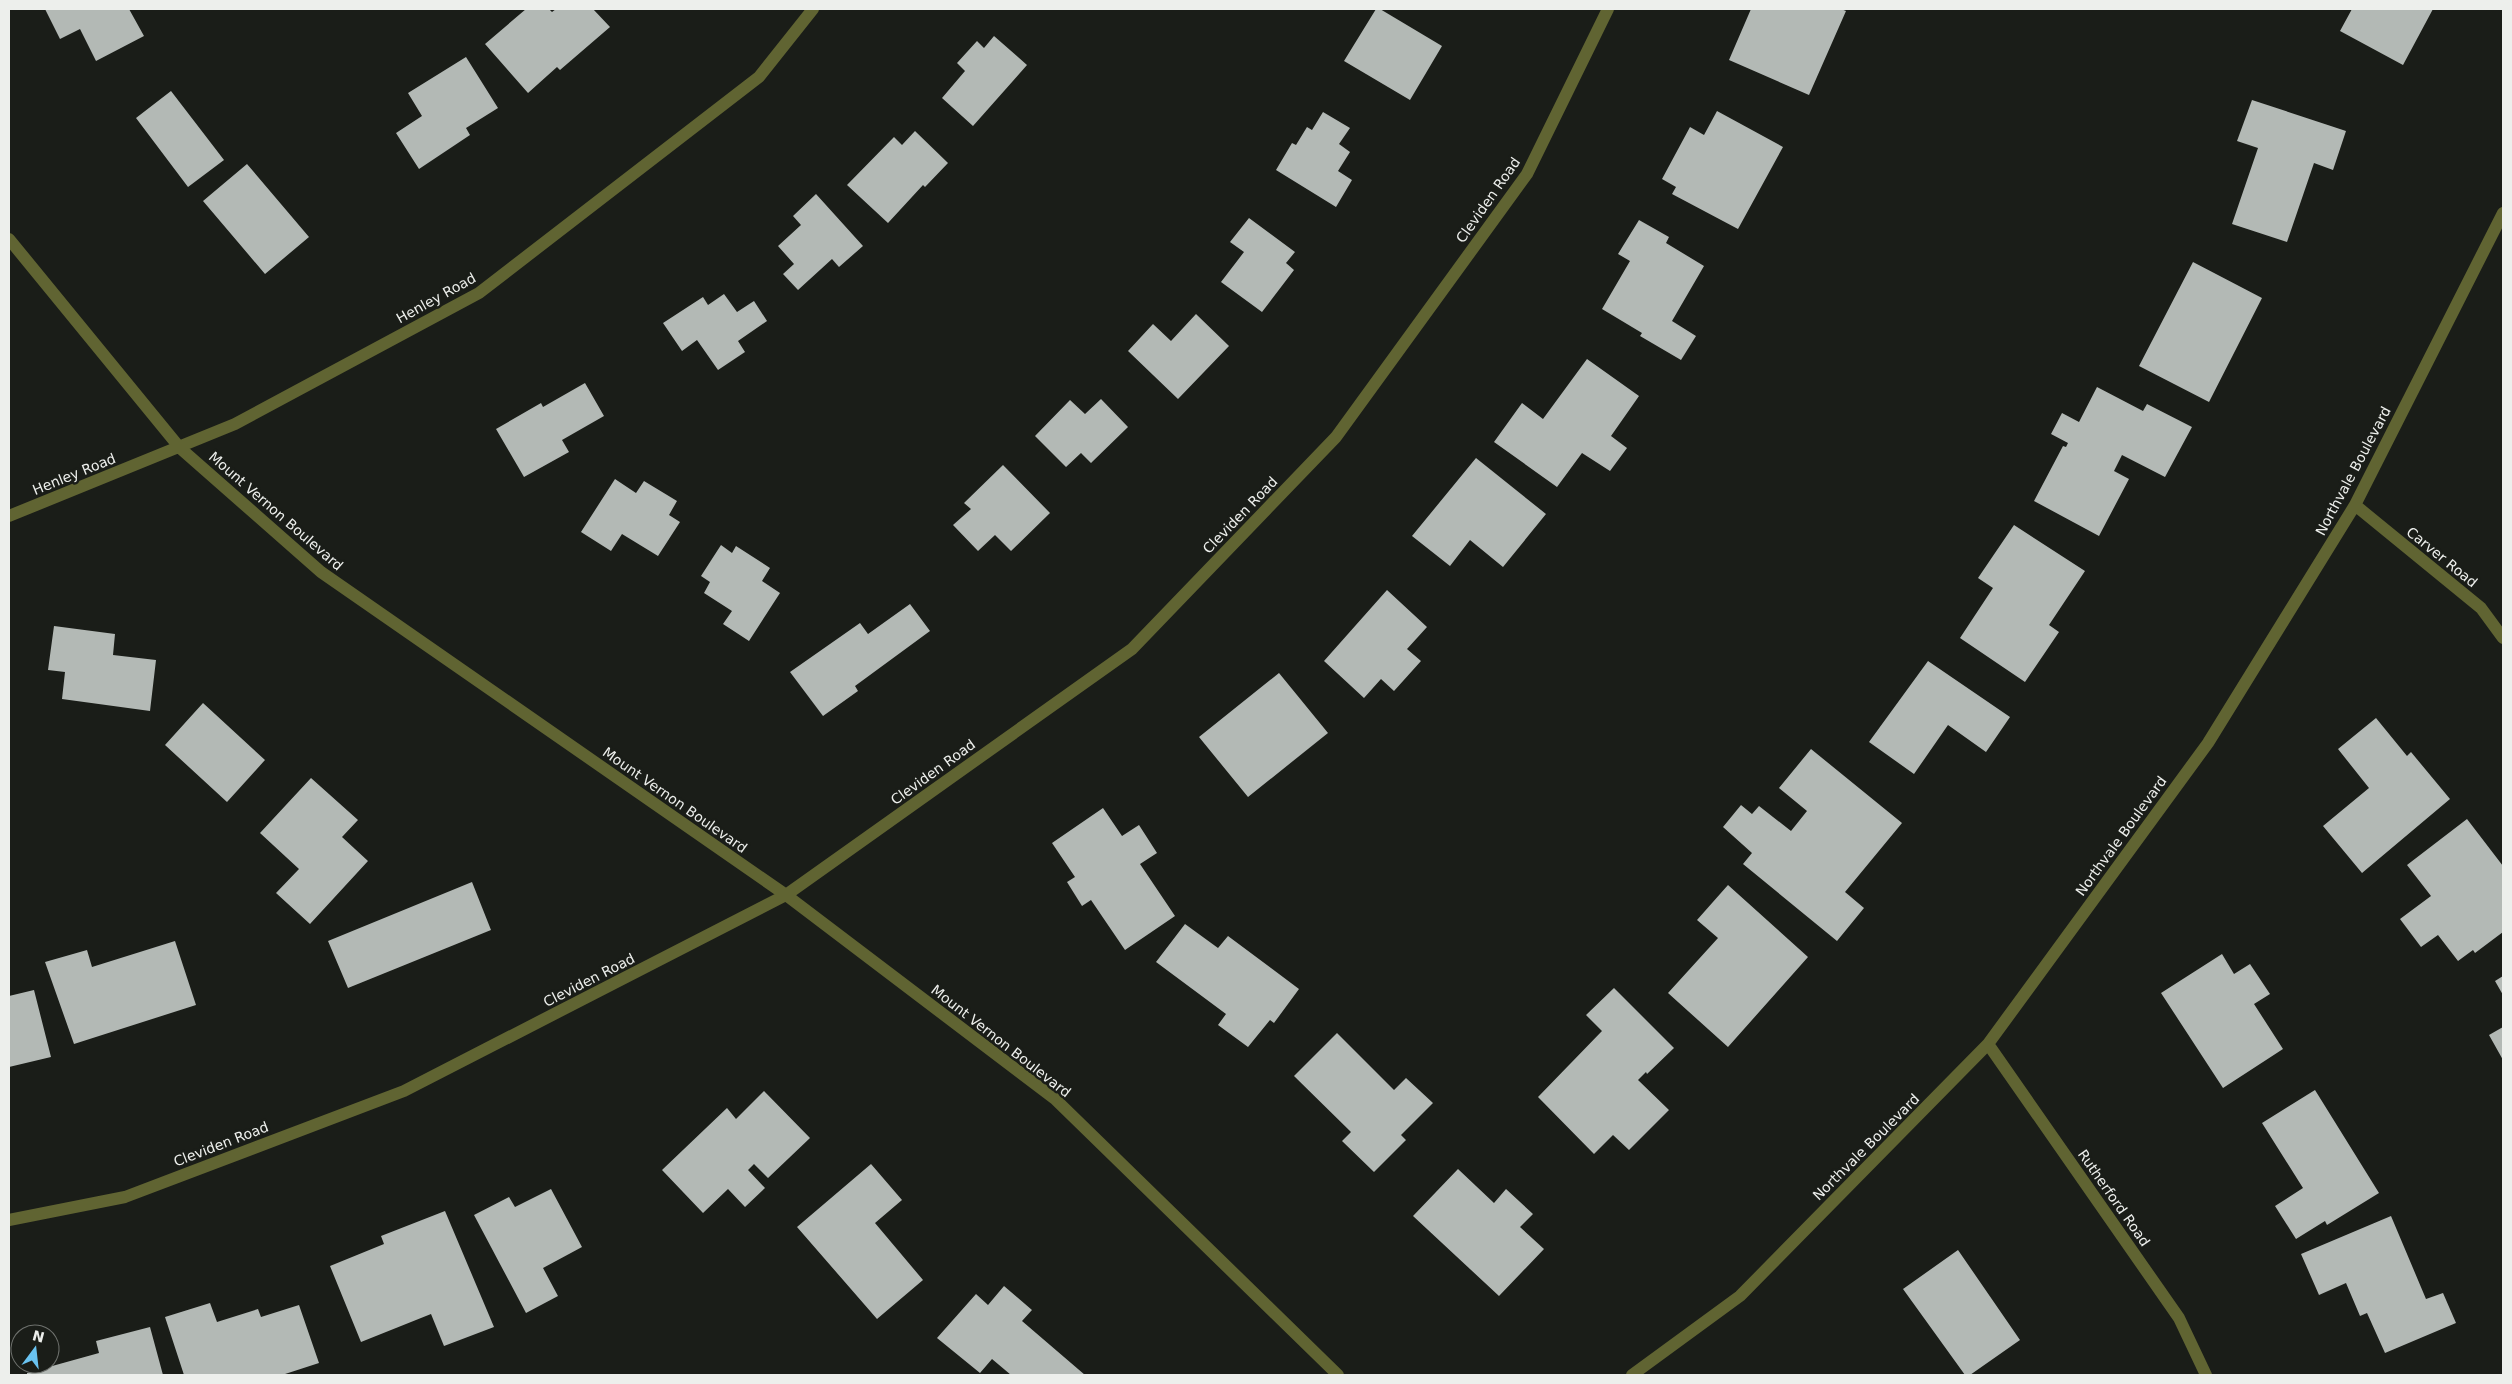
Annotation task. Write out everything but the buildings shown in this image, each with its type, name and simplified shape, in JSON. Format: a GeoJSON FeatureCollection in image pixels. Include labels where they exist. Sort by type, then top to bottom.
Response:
{"type":"FeatureCollection","features":[{"type":"Feature","properties":{"kind":"street","name":"Henley Road"},"geometry":{"type":"LineString","coordinates":[[9,516],[235,424],[478,293],[759,78],[813,9]]}},
{"type":"Feature","properties":{"kind":"street","name":"Cleviden Road"},"geometry":{"type":"LineString","coordinates":[[9,1220],[125,1197],[404,1091],[786,895],[1132,649],[1336,436],[1527,174],[1608,9]]}},
{"type":"Feature","properties":{"kind":"street","name":"Northvale Boulevard"},"geometry":{"type":"LineString","coordinates":[[1632,1375],[1740,1296],[1988,1044],[2208,743],[2355,505],[2503,213]]}},
{"type":"Feature","properties":{"kind":"street","name":"Mount Vernon Boulevard"},"geometry":{"type":"LineString","coordinates":[[9,239],[180,448],[320,572],[786,895],[1056,1099],[1338,1375]]}},
{"type":"Feature","properties":{"kind":"street","name":"Carver Road"},"geometry":{"type":"LineString","coordinates":[[2355,505],[2481,608],[2503,638]]}},
{"type":"Feature","properties":{"kind":"street","name":"Rutherford Road"},"geometry":{"type":"LineString","coordinates":[[1988,1044],[2179,1318],[2206,1375]]}}]}
